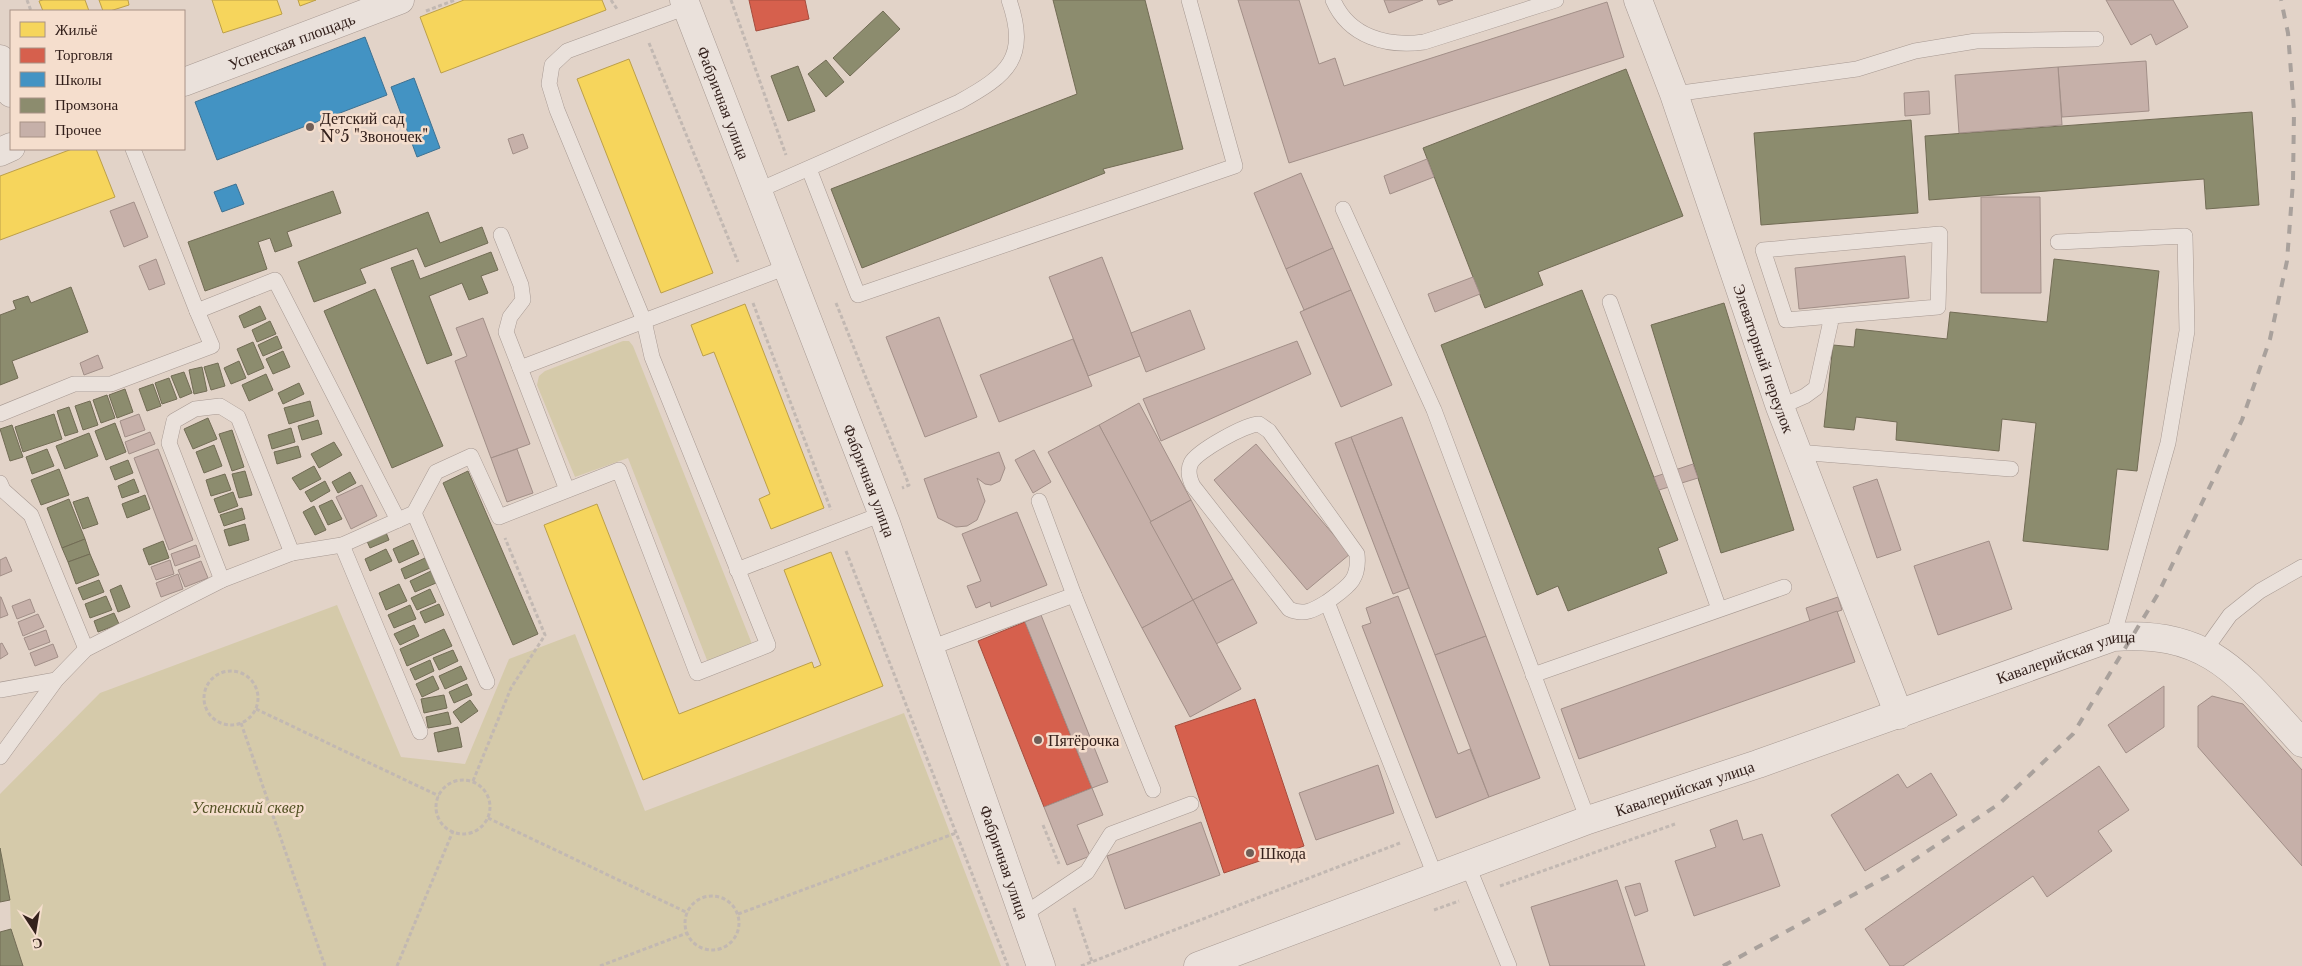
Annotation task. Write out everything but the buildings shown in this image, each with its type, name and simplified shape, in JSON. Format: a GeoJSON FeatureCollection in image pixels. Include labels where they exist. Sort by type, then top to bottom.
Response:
{"type":"FeatureCollection","features":[{"type":"Feature","properties":{"kind":"street","name":"Успенская площадь"},"geometry":{"type":"LineString","coordinates":[[185,82],[400,0]]}},
{"type":"Feature","properties":{"kind":"street","name":"Элеваторный переулок"},"geometry":{"type":"LineString","coordinates":[[1638,0],[1674,94],[1780,407],[1899,715]]}},
{"type":"Feature","properties":{"kind":"street","name":"Фабричная улица"},"geometry":{"type":"LineString","coordinates":[[686,3],[882,514],[1041,966]]}},
{"type":"Feature","properties":{"kind":"street"},"geometry":{"type":"LineString","coordinates":[[0,59],[10,90]]}},
{"type":"Feature","properties":{"kind":"street","name":"Кавалерийская улица"},"geometry":{"type":"LineString","coordinates":[[1198,966],[1588,820],[1899,715],[2112,637],[2149,636],[2176,640],[2205,650],[2247,683],[2302,743]]}},
{"type":"Feature","properties":{"kind":"lane"},"geometry":{"type":"LineString","coordinates":[[757,191],[959,102],[987,86],[1001,75],[1013,58],[1018,39],[1017,22],[1010,0]]}},
{"type":"Feature","properties":{"kind":"lane"},"geometry":{"type":"LineString","coordinates":[[809,169],[858,294],[1235,166],[1189,0]]}},
{"type":"Feature","properties":{"kind":"lane"},"geometry":{"type":"LineString","coordinates":[[1333,0],[1348,22],[1364,34],[1383,42],[1404,45],[1424,42],[1556,0]]}},
{"type":"Feature","properties":{"kind":"lane"},"geometry":{"type":"LineString","coordinates":[[0,757],[56,680],[86,650],[222,580],[292,553],[342,545],[414,514],[436,472],[471,456],[498,517],[619,470],[697,673],[768,645],[652,357],[644,321],[557,110],[549,84],[552,65],[567,51],[635,26],[686,3]]}},
{"type":"Feature","properties":{"kind":"lane"},"geometry":{"type":"LineString","coordinates":[[1674,94],[1857,69],[1915,51],[1976,41],[2096,40]]}},
{"type":"Feature","properties":{"kind":"lane"},"geometry":{"type":"LineString","coordinates":[[0,414],[74,384],[111,384],[212,346],[133,150]]}},
{"type":"Feature","properties":{"kind":"lane"},"geometry":{"type":"LineString","coordinates":[[1343,209],[1434,410],[1588,820]]}},
{"type":"Feature","properties":{"kind":"lane"},"geometry":{"type":"LineString","coordinates":[[1940,234],[1938,307],[1832,316],[1786,320],[1762,250],[1940,234]]}},
{"type":"Feature","properties":{"kind":"lane"},"geometry":{"type":"LineString","coordinates":[[501,235],[521,285],[523,300],[510,317],[506,332],[567,490]]}},
{"type":"Feature","properties":{"kind":"lane"},"geometry":{"type":"LineString","coordinates":[[2058,242],[2185,236],[2187,331],[2168,443],[2112,637]]}},
{"type":"Feature","properties":{"kind":"lane"},"geometry":{"type":"LineString","coordinates":[[520,368],[787,267]]}},
{"type":"Feature","properties":{"kind":"lane"},"geometry":{"type":"LineString","coordinates":[[198,311],[274,280],[398,520]]}},
{"type":"Feature","properties":{"kind":"lane"},"geometry":{"type":"LineString","coordinates":[[1610,302],[1719,610]]}},
{"type":"Feature","properties":{"kind":"lane"},"geometry":{"type":"LineString","coordinates":[[1780,407],[1805,396],[1816,388],[1832,316]]}},
{"type":"Feature","properties":{"kind":"lane"},"geometry":{"type":"LineString","coordinates":[[222,580],[169,443],[174,421],[196,409],[220,406],[238,418],[292,553]]}},
{"type":"Feature","properties":{"kind":"lane"},"geometry":{"type":"LineString","coordinates":[[1259,424],[1269,431],[1357,554],[1359,566],[1354,579],[1327,602],[1312,611],[1302,613],[1289,609],[1193,486],[1189,472],[1194,458],[1244,427],[1259,424]]}},
{"type":"Feature","properties":{"kind":"lane"},"geometry":{"type":"LineString","coordinates":[[1797,452],[2011,469]]}},
{"type":"Feature","properties":{"kind":"lane"},"geometry":{"type":"LineString","coordinates":[[0,483],[3,490],[32,515],[86,650]]}},
{"type":"Feature","properties":{"kind":"lane"},"geometry":{"type":"LineString","coordinates":[[1039,501],[1074,595],[1153,790]]}},
{"type":"Feature","properties":{"kind":"lane"},"geometry":{"type":"LineString","coordinates":[[414,514],[487,682]]}},
{"type":"Feature","properties":{"kind":"lane"},"geometry":{"type":"LineString","coordinates":[[737,570],[882,514]]}},
{"type":"Feature","properties":{"kind":"lane"},"geometry":{"type":"LineString","coordinates":[[342,545],[420,732]]}},
{"type":"Feature","properties":{"kind":"lane"},"geometry":{"type":"LineString","coordinates":[[2205,650],[2230,615],[2260,591],[2302,567]]}},
{"type":"Feature","properties":{"kind":"lane"},"geometry":{"type":"LineString","coordinates":[[1533,675],[1784,586]]}},
{"type":"Feature","properties":{"kind":"lane"},"geometry":{"type":"LineString","coordinates":[[930,648],[1074,595]]}},
{"type":"Feature","properties":{"kind":"lane"},"geometry":{"type":"LineString","coordinates":[[1327,602],[1436,878]]}},
{"type":"Feature","properties":{"kind":"lane"},"geometry":{"type":"LineString","coordinates":[[0,690],[56,680]]}},
{"type":"Feature","properties":{"kind":"lane"},"geometry":{"type":"LineString","coordinates":[[1023,915],[1087,872],[1111,834],[1190,804]]}},
{"type":"Feature","properties":{"kind":"lane"},"geometry":{"type":"LineString","coordinates":[[1468,866],[1509,966]]}},
{"type":"Feature","properties":{"kind":"path"},"geometry":{"type":"LineString","coordinates":[[611,0],[612,5],[650,43],[746,282],[839,530],[1008,966]]}},
{"type":"Feature","properties":{"kind":"path"},"geometry":{"type":"LineString","coordinates":[[473,781],[511,688],[546,635],[500,527],[498,517]]}},
{"type":"Feature","properties":{"kind":"path"},"geometry":{"type":"LineString","coordinates":[[228,670],[240,672],[250,677],[257,688],[256,710],[247,720],[241,723],[228,724],[219,722],[211,715],[206,706],[204,695],[208,683],[216,675],[228,670]]}},
{"type":"Feature","properties":{"kind":"path"},"geometry":{"type":"LineString","coordinates":[[256,710],[439,796]]}},
{"type":"Feature","properties":{"kind":"path"},"geometry":{"type":"LineString","coordinates":[[241,723],[325,966]]}},
{"type":"Feature","properties":{"kind":"path"},"geometry":{"type":"LineString","coordinates":[[460,780],[473,781],[482,786],[489,796],[488,818],[479,829],[471,833],[453,831],[443,824],[438,815],[436,803],[439,796],[448,784],[460,780]]}},
{"type":"Feature","properties":{"kind":"path"},"geometry":{"type":"LineString","coordinates":[[488,818],[688,913]]}},
{"type":"Feature","properties":{"kind":"path"},"geometry":{"type":"LineString","coordinates":[[1433,911],[1684,820]]}},
{"type":"Feature","properties":{"kind":"path"},"geometry":{"type":"LineString","coordinates":[[397,966],[453,831]]}},
{"type":"Feature","properties":{"kind":"path"},"geometry":{"type":"LineString","coordinates":[[738,914],[956,832]]}},
{"type":"Feature","properties":{"kind":"path"},"geometry":{"type":"LineString","coordinates":[[1081,966],[1418,836]]}},
{"type":"Feature","properties":{"kind":"path"},"geometry":{"type":"LineString","coordinates":[[708,896],[720,898],[731,904],[738,914],[738,931],[734,940],[719,949],[709,950],[700,947],[692,941],[687,933],[685,920],[688,913],[697,900],[708,896]]}},
{"type":"Feature","properties":{"kind":"path"},"geometry":{"type":"LineString","coordinates":[[600,966],[687,933]]}},
{"type":"Feature","properties":{"kind":"green space"},"geometry":{"type":"Polygon","coordinates":[[[623,341],[629,341],[633,346],[752,644],[715,661],[707,660],[628,458],[575,477],[537,385],[539,376],[545,371],[623,341]]]}},
{"type":"Feature","properties":{"kind":"green space","name":"Успенский сквер"},"geometry":{"type":"Polygon","coordinates":[[[337,605],[401,757],[465,764],[509,659],[575,634],[645,811],[904,713],[1001,966],[23,966],[11,929],[10,900],[0,848],[0,794],[100,693],[337,605]]]}},
{"type":"Feature","properties":{"kind":"railway"},"geometry":{"type":"LineString","coordinates":[[1723,966],[1897,871],[1999,804],[2073,734],[2158,594],[2242,420],[2270,339],[2287,261],[2293,182],[2294,111],[2288,33],[2281,0]]}},
{"type":"Feature","properties":{"kind":"place","name":"Детский сад №5 \"Звоночек\""},"geometry":{"type":"Point","coordinates":[310,127]}},
{"type":"Feature","properties":{"kind":"place","name":"Пятёрочка"},"geometry":{"type":"Point","coordinates":[1038,740]}},
{"type":"Feature","properties":{"kind":"place","name":"Шкода"},"geometry":{"type":"Point","coordinates":[1250,853]}}]}
